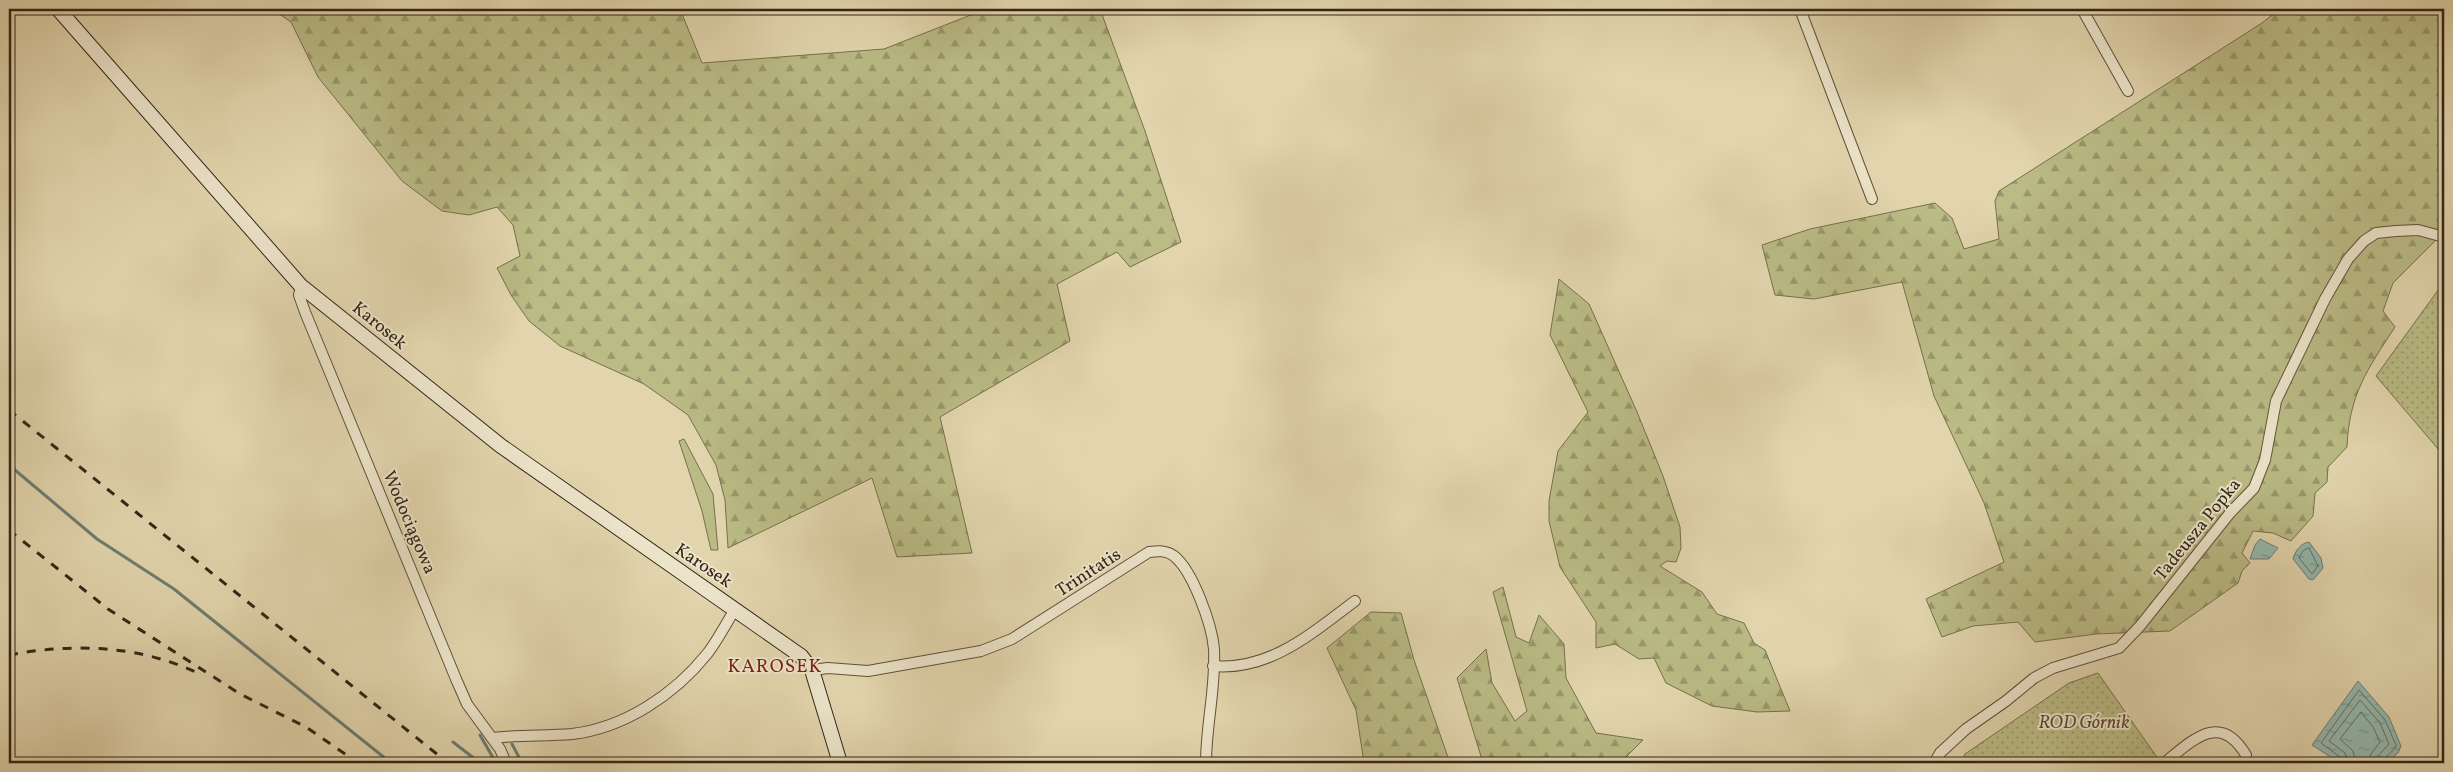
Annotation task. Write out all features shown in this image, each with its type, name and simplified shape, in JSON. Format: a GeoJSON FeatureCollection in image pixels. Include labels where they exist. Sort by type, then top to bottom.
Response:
{"type":"FeatureCollection","features":[{"type":"Feature","properties":{"kind":"street","name":"Karosek"},"geometry":{"type":"LineString","coordinates":[[58,9],[301,286],[501,446],[801,656],[812,670],[840,763]]}},
{"type":"Feature","properties":{"kind":"street"},"geometry":{"type":"LineString","coordinates":[[1800,9],[1872,199]]}},
{"type":"Feature","properties":{"kind":"street"},"geometry":{"type":"LineString","coordinates":[[2082,9],[2128,90]]}},
{"type":"Feature","properties":{"kind":"street","name":"Tadeusza Popka"},"geometry":{"type":"LineString","coordinates":[[1934,763],[1940,753],[1966,729],[2006,701],[2034,678],[2052,668],[2119,648],[2140,626],[2230,513],[2254,488],[2265,460],[2276,401],[2325,299],[2348,259],[2359,246],[2376,233],[2418,230],[2444,237]]}},
{"type":"Feature","properties":{"kind":"street","name":"Wodociągowa"},"geometry":{"type":"LineString","coordinates":[[301,286],[299,295],[305,312],[456,679],[467,704],[492,738],[506,763]]}},
{"type":"Feature","properties":{"kind":"street","name":"Trinitatis"},"geometry":{"type":"LineString","coordinates":[[812,670],[828,668],[868,671],[981,651],[1012,639],[1149,552],[1161,550],[1173,555],[1184,566],[1208,622],[1214,648],[1206,763]]}},
{"type":"Feature","properties":{"kind":"street"},"geometry":{"type":"LineString","coordinates":[[1213,666],[1230,668],[1250,664],[1284,652],[1355,601]]}},
{"type":"Feature","properties":{"kind":"street","name":"Karosek"},"geometry":{"type":"LineString","coordinates":[[492,738],[579,732],[612,725],[632,716],[692,670],[707,654],[735,609]]}},
{"type":"Feature","properties":{"kind":"street"},"geometry":{"type":"LineString","coordinates":[[2164,763],[2204,734],[2212,731],[2221,731],[2230,736],[2238,742],[2246,755]]}},
{"type":"Feature","properties":{"kind":"green space"},"geometry":{"type":"Polygon","coordinates":[[[272,9],[680,9],[702,63],[884,49],[986,9],[1100,9],[1145,131],[1181,242],[1130,267],[1117,252],[1057,284],[1070,341],[940,417],[972,553],[897,557],[872,478],[728,548],[725,500],[716,465],[688,415],[644,384],[560,346],[529,321],[511,295],[497,268],[520,256],[513,225],[497,207],[469,215],[442,211],[402,181],[318,77],[291,22],[272,9]]]}},
{"type":"Feature","properties":{"kind":"green space"},"geometry":{"type":"Polygon","coordinates":[[[2280,9],[2444,9],[2444,232],[2393,283],[2383,311],[2395,327],[2361,384],[2351,412],[2347,447],[2328,467],[2327,482],[2315,493],[2313,516],[2291,541],[2273,533],[2253,531],[2242,553],[2250,563],[2242,571],[2238,583],[2170,631],[2096,634],[2035,642],[2018,622],[1973,626],[1942,637],[1926,599],[2004,562],[1984,503],[1934,396],[1902,282],[1814,299],[1775,295],[1762,245],[1810,229],[1935,203],[1952,218],[1964,249],[1999,239],[1995,201],[1999,191],[2262,23],[2280,9]]]}},
{"type":"Feature","properties":{"kind":"green space"},"geometry":{"type":"Polygon","coordinates":[[[1559,279],[1589,304],[1663,476],[1680,527],[1681,548],[1676,562],[1667,561],[1660,566],[1702,592],[1717,614],[1744,623],[1754,643],[1765,650],[1790,711],[1757,712],[1712,706],[1666,683],[1654,658],[1639,659],[1615,644],[1596,648],[1596,622],[1560,567],[1549,521],[1549,501],[1558,451],[1588,412],[1550,335],[1559,279]]]}},
{"type":"Feature","properties":{"kind":"green space"},"geometry":{"type":"Polygon","coordinates":[[[2444,282],[2444,456],[2376,376],[2444,282]]]}},
{"type":"Feature","properties":{"kind":"green space"},"geometry":{"type":"Polygon","coordinates":[[[684,439],[713,494],[718,550],[711,550],[702,511],[679,441],[684,439]]]}},
{"type":"Feature","properties":{"kind":"green space"},"geometry":{"type":"Polygon","coordinates":[[[1503,587],[1516,637],[1529,643],[1539,615],[1564,644],[1566,678],[1596,733],[1643,740],[1620,763],[1483,763],[1457,678],[1486,649],[1492,683],[1515,721],[1527,711],[1493,592],[1503,587]]]}},
{"type":"Feature","properties":{"kind":"green space"},"geometry":{"type":"Polygon","coordinates":[[[1371,612],[1401,613],[1414,660],[1450,763],[1364,763],[1356,710],[1327,648],[1371,612]]]}},
{"type":"Feature","properties":{"kind":"green space","name":"ROD Górnik"},"geometry":{"type":"Polygon","coordinates":[[[2098,673],[2161,763],[1961,763],[1965,754],[2069,683],[2098,673]]]}},
{"type":"Feature","properties":{"kind":"water"},"geometry":{"type":"Polygon","coordinates":[[[2260,539],[2278,548],[2269,559],[2250,559],[2255,545],[2260,539]]]}},
{"type":"Feature","properties":{"kind":"water"},"geometry":{"type":"Polygon","coordinates":[[[2309,542],[2321,558],[2323,568],[2313,580],[2309,579],[2293,559],[2299,548],[2309,542]]]}},
{"type":"Feature","properties":{"kind":"water"},"geometry":{"type":"Polygon","coordinates":[[[2358,681],[2389,717],[2401,746],[2398,753],[2386,763],[2340,763],[2312,745],[2358,681]]]}},
{"type":"Feature","properties":{"kind":"waterway"},"geometry":{"type":"LineString","coordinates":[[9,465],[97,539],[174,589],[391,763]]}},
{"type":"Feature","properties":{"kind":"waterway"},"geometry":{"type":"LineString","coordinates":[[480,735],[496,763]]}},
{"type":"Feature","properties":{"kind":"waterway"},"geometry":{"type":"LineString","coordinates":[[453,742],[480,763]]}},
{"type":"Feature","properties":{"kind":"waterway"},"geometry":{"type":"LineString","coordinates":[[512,744],[522,763]]}},
{"type":"Feature","properties":{"kind":"railway"},"geometry":{"type":"LineString","coordinates":[[9,410],[448,763]]}},
{"type":"Feature","properties":{"kind":"railway"},"geometry":{"type":"LineString","coordinates":[[9,530],[108,609],[240,694],[306,727],[358,763]]}},
{"type":"Feature","properties":{"kind":"railway"},"geometry":{"type":"LineString","coordinates":[[9,655],[57,649],[106,649],[154,657],[200,674]]}},
{"type":"Feature","properties":{"kind":"district","name":"KAROSEK"},"geometry":{"type":"Point","coordinates":[775,665]}}]}
